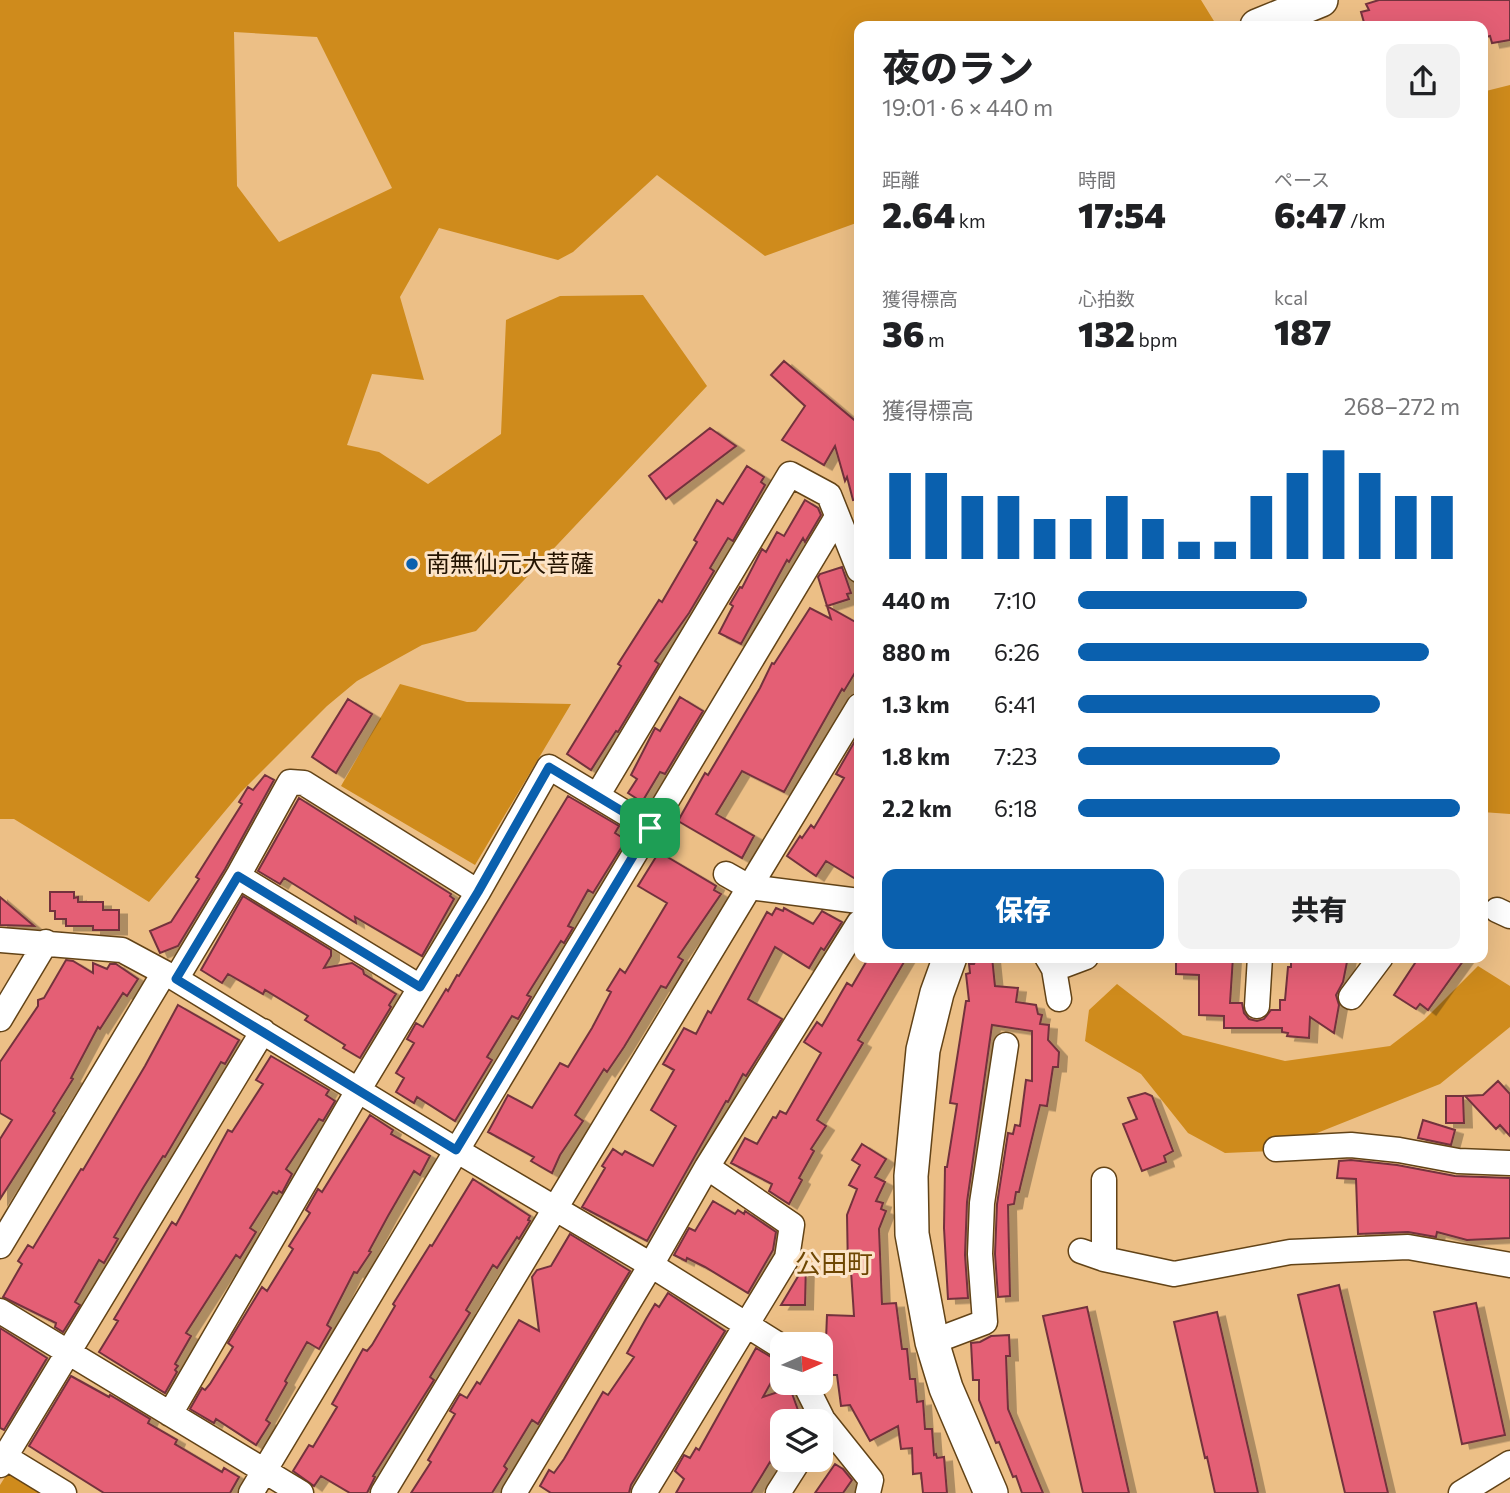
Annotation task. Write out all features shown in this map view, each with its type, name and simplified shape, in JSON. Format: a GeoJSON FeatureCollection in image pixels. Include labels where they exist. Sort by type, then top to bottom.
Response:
{"type":"FeatureCollection","features":[{"type":"Feature","properties":{"kind":"street"},"geometry":{"type":"LineString","coordinates":[[1269,21],[1321,0]]}},
{"type":"Feature","properties":{"kind":"street"},"geometry":{"type":"LineString","coordinates":[[597,796],[790,474],[829,495],[854,558]]}},
{"type":"Feature","properties":{"kind":"street"},"geometry":{"type":"LineString","coordinates":[[251,1493],[456,1150],[657,832],[837,517]]}},
{"type":"Feature","properties":{"kind":"street"},"geometry":{"type":"LineString","coordinates":[[383,1493],[854,714]]}},
{"type":"Feature","properties":{"kind":"street"},"geometry":{"type":"LineString","coordinates":[[170,1414],[549,767],[657,832]]}},
{"type":"Feature","properties":{"kind":"street"},"geometry":{"type":"LineString","coordinates":[[0,1246],[170,976],[238,876],[290,782],[304,783],[478,892]]}},
{"type":"Feature","properties":{"kind":"street"},"geometry":{"type":"LineString","coordinates":[[726,874],[749,887],[854,900]]}},
{"type":"Feature","properties":{"kind":"street"},"geometry":{"type":"LineString","coordinates":[[238,876],[420,987]]}},
{"type":"Feature","properties":{"kind":"street"},"geometry":{"type":"LineString","coordinates":[[514,1493],[652,1265],[707,1167],[854,931]]}},
{"type":"Feature","properties":{"kind":"street"},"geometry":{"type":"LineString","coordinates":[[0,940],[122,950],[170,976],[456,1150],[652,1265],[770,1340]]}},
{"type":"Feature","properties":{"kind":"street"},"geometry":{"type":"LineString","coordinates":[[0,1019],[46,942]]}},
{"type":"Feature","properties":{"kind":"street"},"geometry":{"type":"LineString","coordinates":[[948,963],[937,993],[923,1050],[911,1176],[912,1234],[932,1342],[946,1388],[990,1492]]}},
{"type":"Feature","properties":{"kind":"street"},"geometry":{"type":"LineString","coordinates":[[1051,963],[1059,999]]}},
{"type":"Feature","properties":{"kind":"street"},"geometry":{"type":"LineString","coordinates":[[1257,1006],[1261,963]]}},
{"type":"Feature","properties":{"kind":"street"},"geometry":{"type":"LineString","coordinates":[[1351,997],[1376,963]]}},
{"type":"Feature","properties":{"kind":"street"},"geometry":{"type":"LineString","coordinates":[[64,1493],[3,1461],[262,1031]]}},
{"type":"Feature","properties":{"kind":"street"},"geometry":{"type":"LineString","coordinates":[[932,1342],[985,1322],[980,1254],[982,1203],[1006,1045]]}},
{"type":"Feature","properties":{"kind":"street"},"geometry":{"type":"LineString","coordinates":[[1276,1149],[1351,1145],[1399,1150],[1458,1161],[1510,1163]]}},
{"type":"Feature","properties":{"kind":"street"},"geometry":{"type":"LineString","coordinates":[[644,1493],[787,1258],[792,1225],[707,1167]]}},
{"type":"Feature","properties":{"kind":"street"},"geometry":{"type":"LineString","coordinates":[[1104,1180],[1093,1255],[1174,1274],[1290,1252],[1409,1247],[1510,1265]]}},
{"type":"Feature","properties":{"kind":"street"},"geometry":{"type":"LineString","coordinates":[[0,1311],[301,1493]]}},
{"type":"Feature","properties":{"kind":"street"},"geometry":{"type":"LineString","coordinates":[[833,1434],[871,1480],[868,1493]]}},
{"type":"Feature","properties":{"kind":"street"},"geometry":{"type":"LineString","coordinates":[[1461,1493],[1510,1462]]}},
{"type":"Feature","properties":{"kind":"street"},"geometry":{"type":"LineString","coordinates":[[778,1493],[791,1472]]}},
{"type":"Feature","properties":{"kind":"shaded area"},"geometry":{"type":"Polygon","coordinates":[[[0,0],[1201,0],[1214,21],[854,21],[854,224],[765,256],[657,175],[573,252],[558,260],[439,228],[400,297],[424,380],[372,374],[347,445],[379,452],[428,484],[501,434],[506,320],[560,296],[643,295],[707,386],[476,631],[422,645],[357,681],[327,706],[241,792],[149,902],[14,819],[0,819],[0,0]],[[234,32],[237,186],[279,242],[392,188],[317,37],[234,32]]]}},
{"type":"Feature","properties":{"kind":"shaded area"},"geometry":{"type":"Polygon","coordinates":[[[1510,85],[1510,814],[1488,812],[1488,90],[1510,85]]]}},
{"type":"Feature","properties":{"kind":"shaded area"},"geometry":{"type":"Polygon","coordinates":[[[400,684],[467,702],[571,704],[475,865],[341,786],[400,684]]]}},
{"type":"Feature","properties":{"kind":"shaded area"},"geometry":{"type":"Polygon","coordinates":[[[1478,966],[1510,986],[1510,1027],[1440,1084],[1272,1151],[1225,1153],[1188,1133],[1141,1074],[1085,1041],[1089,1010],[1117,984],[1183,1035],[1285,1061],[1390,1046],[1424,1020],[1478,966]]]}},
{"type":"Feature","properties":{"kind":"shaded area"},"geometry":{"type":"Polygon","coordinates":[[[10,1469],[50,1493],[0,1493],[0,1485],[10,1469]]]}},
{"type":"Feature","properties":{"kind":"building"},"geometry":{"type":"Polygon","coordinates":[[[1379,0],[1510,0],[1510,40],[1492,43],[1488,36],[1488,21],[1364,21],[1361,12],[1369,10],[1366,4],[1379,0]]]}},
{"type":"Feature","properties":{"kind":"building"},"geometry":{"type":"Polygon","coordinates":[[[784,361],[854,420],[854,500],[847,477],[845,481],[835,446],[824,465],[782,440],[805,406],[771,375],[784,361]]]}},
{"type":"Feature","properties":{"kind":"building"},"geometry":{"type":"Polygon","coordinates":[[[710,428],[736,446],[666,499],[649,476],[710,428]]]}},
{"type":"Feature","properties":{"kind":"building"},"geometry":{"type":"Polygon","coordinates":[[[747,466],[764,477],[761,482],[765,485],[733,541],[728,538],[710,568],[714,571],[689,613],[655,661],[659,664],[618,732],[616,731],[591,770],[567,754],[621,666],[618,664],[659,600],[662,602],[697,542],[694,540],[717,500],[723,504],[747,466]]]}},
{"type":"Feature","properties":{"kind":"building"},"geometry":{"type":"Polygon","coordinates":[[[805,500],[818,508],[821,515],[805,542],[803,538],[789,562],[787,560],[741,644],[719,633],[733,606],[730,604],[740,587],[742,588],[762,549],[766,552],[777,532],[784,536],[805,500]]]}},
{"type":"Feature","properties":{"kind":"building"},"geometry":{"type":"Polygon","coordinates":[[[842,567],[851,593],[847,594],[849,599],[827,606],[854,621],[854,674],[844,691],[842,689],[784,792],[742,771],[716,814],[754,836],[742,858],[678,821],[705,773],[708,775],[760,688],[772,663],[774,664],[810,608],[831,619],[818,577],[842,567]]]}},
{"type":"Feature","properties":{"kind":"building"},"geometry":{"type":"Polygon","coordinates":[[[680,697],[703,711],[665,774],[660,772],[642,802],[628,793],[637,779],[631,775],[655,728],[660,731],[680,697]]]}},
{"type":"Feature","properties":{"kind":"building"},"geometry":{"type":"Polygon","coordinates":[[[348,699],[372,714],[336,773],[312,757],[348,699]]]}},
{"type":"Feature","properties":{"kind":"building"},"geometry":{"type":"Polygon","coordinates":[[[854,743],[854,878],[826,861],[816,876],[787,856],[800,836],[802,838],[811,825],[814,828],[844,778],[836,774],[854,743]]]}},
{"type":"Feature","properties":{"kind":"building"},"geometry":{"type":"Polygon","coordinates":[[[265,775],[274,780],[225,869],[178,946],[160,953],[150,931],[171,922],[242,804],[239,802],[248,787],[253,790],[265,775]]]}},
{"type":"Feature","properties":{"kind":"building"},"geometry":{"type":"Polygon","coordinates":[[[568,796],[619,826],[615,833],[626,840],[593,893],[588,890],[568,926],[573,928],[564,943],[561,941],[527,995],[531,997],[518,1019],[512,1016],[487,1057],[492,1060],[455,1121],[417,1097],[414,1103],[396,1092],[404,1078],[396,1073],[414,1043],[407,1039],[416,1023],[423,1027],[446,989],[448,991],[457,975],[459,976],[568,796]]]}},
{"type":"Feature","properties":{"kind":"building"},"geometry":{"type":"Polygon","coordinates":[[[299,798],[451,894],[454,899],[422,956],[355,917],[356,923],[284,878],[280,884],[258,871],[299,798]]]}},
{"type":"Feature","properties":{"kind":"building"},"geometry":{"type":"Polygon","coordinates":[[[659,852],[716,886],[714,890],[721,894],[678,957],[683,960],[666,988],[661,986],[624,1047],[607,1072],[604,1069],[575,1115],[583,1121],[560,1155],[552,1173],[531,1161],[534,1157],[488,1132],[508,1095],[532,1108],[560,1063],[568,1067],[592,1028],[611,992],[607,990],[620,969],[625,973],[667,903],[638,886],[659,852]]]}},
{"type":"Feature","properties":{"kind":"building"},"geometry":{"type":"Polygon","coordinates":[[[50,892],[74,892],[74,898],[78,897],[78,902],[103,902],[103,910],[119,910],[119,930],[66,926],[66,919],[55,919],[55,911],[50,911],[50,892]]]}},
{"type":"Feature","properties":{"kind":"building"},"geometry":{"type":"Polygon","coordinates":[[[243,896],[331,950],[331,956],[324,968],[352,963],[396,994],[360,1058],[343,1048],[345,1045],[305,1020],[308,1016],[265,990],[263,994],[228,974],[222,983],[201,970],[243,896]]]}},
{"type":"Feature","properties":{"kind":"building"},"geometry":{"type":"Polygon","coordinates":[[[0,897],[34,926],[0,925],[0,897]]]}},
{"type":"Feature","properties":{"kind":"building"},"geometry":{"type":"Polygon","coordinates":[[[776,908],[783,911],[784,908],[813,924],[822,911],[842,922],[809,968],[775,947],[748,999],[782,1019],[746,1076],[743,1074],[728,1102],[726,1101],[647,1241],[582,1207],[613,1149],[622,1155],[625,1151],[653,1166],[676,1126],[651,1110],[674,1070],[663,1064],[684,1028],[696,1034],[708,1011],[711,1013],[767,912],[772,915],[776,908]]]}},
{"type":"Feature","properties":{"kind":"building"},"geometry":{"type":"Polygon","coordinates":[[[66,960],[73,961],[93,973],[93,963],[107,969],[110,964],[116,964],[138,979],[127,996],[123,993],[100,1029],[98,1027],[71,1078],[73,1079],[53,1111],[55,1113],[0,1199],[0,1139],[12,1120],[0,1113],[0,1062],[38,1006],[38,1000],[44,998],[66,960]]]}},
{"type":"Feature","properties":{"kind":"building"},"geometry":{"type":"Polygon","coordinates":[[[865,963],[903,963],[858,1040],[863,1043],[817,1120],[826,1126],[811,1149],[814,1151],[789,1204],[769,1191],[772,1184],[731,1163],[745,1138],[757,1144],[773,1117],[776,1118],[780,1111],[786,1114],[821,1053],[804,1042],[817,1022],[822,1026],[847,983],[852,986],[865,963]]]}},
{"type":"Feature","properties":{"kind":"building"},"geometry":{"type":"Polygon","coordinates":[[[993,963],[995,986],[1018,988],[1016,1002],[1036,1005],[1038,1014],[1042,1015],[1040,1024],[1049,1025],[1048,1040],[1059,1052],[1058,1067],[1053,1067],[1047,1106],[1040,1105],[1019,1192],[1016,1192],[1014,1204],[1008,1205],[1010,1296],[998,1297],[995,1254],[997,1204],[1008,1133],[1013,1134],[1015,1125],[1020,1126],[1026,1080],[1032,1081],[1032,1031],[992,1025],[967,1202],[965,1255],[968,1298],[948,1299],[944,1228],[945,1167],[957,1104],[950,1103],[966,1001],[969,1001],[966,974],[970,973],[969,964],[993,963]]]}},
{"type":"Feature","properties":{"kind":"building"},"geometry":{"type":"Polygon","coordinates":[[[1176,963],[1233,963],[1230,1003],[1242,1003],[1244,1013],[1249,1019],[1257,1021],[1264,1019],[1271,1010],[1280,1010],[1280,1000],[1285,1000],[1288,967],[1291,967],[1291,963],[1347,963],[1343,982],[1336,995],[1339,1005],[1334,1033],[1310,1017],[1309,1038],[1287,1036],[1288,1033],[1282,1032],[1282,1028],[1224,1028],[1224,1016],[1199,1015],[1199,975],[1176,974],[1176,963]]]}},
{"type":"Feature","properties":{"kind":"building"},"geometry":{"type":"Polygon","coordinates":[[[1415,963],[1462,963],[1428,1010],[1420,1004],[1416,1009],[1394,995],[1415,963]]]}},
{"type":"Feature","properties":{"kind":"building"},"geometry":{"type":"Polygon","coordinates":[[[178,1005],[239,1040],[225,1064],[221,1062],[165,1157],[163,1156],[143,1188],[114,1237],[118,1239],[104,1263],[99,1260],[75,1302],[80,1305],[63,1332],[55,1327],[56,1323],[3,1297],[22,1264],[18,1261],[28,1245],[33,1248],[81,1169],[83,1170],[178,1005]]]}},
{"type":"Feature","properties":{"kind":"building"},"geometry":{"type":"Polygon","coordinates":[[[271,1056],[329,1090],[326,1095],[335,1101],[323,1121],[319,1119],[286,1169],[292,1174],[282,1193],[273,1192],[250,1228],[256,1232],[240,1258],[236,1255],[186,1333],[191,1336],[175,1364],[178,1366],[175,1370],[177,1372],[165,1393],[99,1352],[118,1321],[114,1319],[172,1222],[176,1225],[228,1130],[232,1132],[263,1084],[256,1080],[271,1056]]]}},
{"type":"Feature","properties":{"kind":"building"},"geometry":{"type":"Polygon","coordinates":[[[1498,1081],[1510,1094],[1510,1136],[1500,1125],[1496,1129],[1465,1096],[1483,1095],[1498,1081]]]}},
{"type":"Feature","properties":{"kind":"building"},"geometry":{"type":"Polygon","coordinates":[[[1145,1093],[1152,1096],[1173,1151],[1164,1156],[1166,1162],[1142,1171],[1123,1124],[1137,1119],[1128,1098],[1145,1093]]]}},
{"type":"Feature","properties":{"kind":"building"},"geometry":{"type":"Polygon","coordinates":[[[1446,1096],[1463,1096],[1464,1123],[1446,1123],[1446,1096]]]}},
{"type":"Feature","properties":{"kind":"building"},"geometry":{"type":"Polygon","coordinates":[[[370,1115],[393,1130],[391,1134],[430,1156],[420,1175],[414,1171],[369,1251],[371,1252],[357,1273],[354,1272],[327,1325],[331,1328],[319,1349],[307,1342],[266,1420],[270,1423],[256,1445],[216,1419],[214,1423],[190,1409],[202,1388],[205,1390],[210,1384],[233,1347],[228,1343],[262,1287],[267,1291],[293,1249],[289,1246],[310,1213],[306,1210],[318,1189],[322,1192],[370,1115]]]}},
{"type":"Feature","properties":{"kind":"building"},"geometry":{"type":"Polygon","coordinates":[[[1423,1120],[1455,1130],[1451,1145],[1418,1138],[1423,1120]]]}},
{"type":"Feature","properties":{"kind":"building"},"geometry":{"type":"Polygon","coordinates":[[[862,1144],[886,1159],[875,1177],[885,1182],[876,1201],[883,1203],[881,1209],[886,1211],[879,1229],[882,1304],[896,1303],[902,1349],[907,1349],[910,1379],[915,1379],[917,1402],[923,1401],[925,1429],[932,1429],[934,1455],[936,1454],[937,1458],[944,1457],[947,1493],[923,1493],[921,1473],[913,1474],[912,1448],[901,1449],[898,1426],[870,1441],[850,1405],[841,1406],[837,1375],[833,1375],[833,1332],[826,1332],[827,1315],[854,1316],[851,1271],[848,1272],[847,1215],[857,1189],[849,1185],[860,1165],[852,1160],[862,1144]]]}},
{"type":"Feature","properties":{"kind":"building"},"geometry":{"type":"Polygon","coordinates":[[[1351,1160],[1455,1176],[1510,1178],[1510,1238],[1467,1240],[1437,1232],[1436,1237],[1408,1232],[1358,1234],[1356,1179],[1337,1178],[1339,1161],[1351,1160]]]}},
{"type":"Feature","properties":{"kind":"building"},"geometry":{"type":"Polygon","coordinates":[[[473,1179],[530,1216],[530,1221],[497,1268],[493,1265],[466,1310],[470,1313],[430,1377],[434,1380],[373,1476],[375,1477],[367,1493],[350,1493],[321,1476],[314,1486],[293,1471],[309,1445],[313,1447],[337,1407],[332,1404],[363,1349],[367,1351],[372,1345],[395,1306],[393,1304],[473,1179]]]}},
{"type":"Feature","properties":{"kind":"building"},"geometry":{"type":"Polygon","coordinates":[[[713,1201],[735,1214],[738,1210],[744,1214],[745,1211],[776,1232],[773,1250],[748,1293],[705,1267],[674,1255],[689,1228],[695,1231],[713,1201]]]}},
{"type":"Feature","properties":{"kind":"building"},"geometry":{"type":"Polygon","coordinates":[[[570,1234],[630,1271],[538,1424],[532,1420],[504,1466],[507,1469],[492,1493],[411,1493],[431,1462],[428,1460],[455,1414],[450,1411],[460,1394],[467,1398],[477,1382],[480,1384],[519,1320],[539,1331],[532,1277],[537,1270],[551,1266],[570,1234]]]}},
{"type":"Feature","properties":{"kind":"building"},"geometry":{"type":"Polygon","coordinates":[[[806,1263],[805,1305],[781,1305],[806,1263]]]}},
{"type":"Feature","properties":{"kind":"building"},"geometry":{"type":"Polygon","coordinates":[[[1339,1285],[1388,1493],[1345,1493],[1298,1295],[1339,1285]]]}},
{"type":"Feature","properties":{"kind":"building"},"geometry":{"type":"Polygon","coordinates":[[[668,1293],[725,1331],[631,1485],[629,1493],[551,1493],[540,1486],[549,1470],[554,1473],[603,1392],[608,1395],[634,1357],[627,1353],[655,1304],[659,1307],[668,1293]]]}},
{"type":"Feature","properties":{"kind":"building"},"geometry":{"type":"Polygon","coordinates":[[[1476,1303],[1505,1435],[1462,1444],[1434,1312],[1476,1303]]]}},
{"type":"Feature","properties":{"kind":"building"},"geometry":{"type":"Polygon","coordinates":[[[1087,1307],[1129,1493],[1083,1493],[1043,1316],[1087,1307]]]}},
{"type":"Feature","properties":{"kind":"building"},"geometry":{"type":"Polygon","coordinates":[[[1217,1312],[1258,1493],[1215,1493],[1174,1322],[1217,1312]]]}},
{"type":"Feature","properties":{"kind":"building"},"geometry":{"type":"Polygon","coordinates":[[[0,1328],[47,1358],[4,1430],[0,1428],[0,1328]]]}},
{"type":"Feature","properties":{"kind":"building"},"geometry":{"type":"Polygon","coordinates":[[[1009,1335],[1010,1356],[1006,1356],[1008,1409],[1043,1493],[1022,1493],[999,1442],[996,1443],[979,1400],[979,1380],[973,1380],[971,1343],[991,1336],[1009,1335]]]}},
{"type":"Feature","properties":{"kind":"building"},"geometry":{"type":"Polygon","coordinates":[[[756,1348],[770,1356],[770,1384],[763,1397],[793,1395],[798,1409],[770,1409],[770,1462],[751,1493],[676,1493],[684,1479],[675,1471],[684,1455],[690,1458],[696,1448],[699,1450],[756,1348]]]}},
{"type":"Feature","properties":{"kind":"building"},"geometry":{"type":"Polygon","coordinates":[[[71,1376],[150,1419],[148,1423],[177,1440],[175,1444],[222,1472],[224,1468],[239,1477],[230,1493],[104,1493],[29,1446],[71,1376]]]}},
{"type":"Feature","properties":{"kind":"building"},"geometry":{"type":"Polygon","coordinates":[[[835,1464],[843,1469],[852,1480],[843,1493],[815,1493],[829,1472],[833,1472],[835,1464]]]}},
{"type":"Feature","properties":{"kind":"place","name":"南無仙元大菩薩"},"geometry":{"type":"Point","coordinates":[412,564]}},
{"type":"Feature","properties":{"kind":"district","name":"公田町"},"geometry":{"type":"Point","coordinates":[834,1264]}},
{"type":"Feature","properties":{"kind":"route"},"geometry":{"type":"LineString","coordinates":[[549,767],[650,828],[456,1150],[176,979],[238,876],[420,987],[549,767]]}}]}
